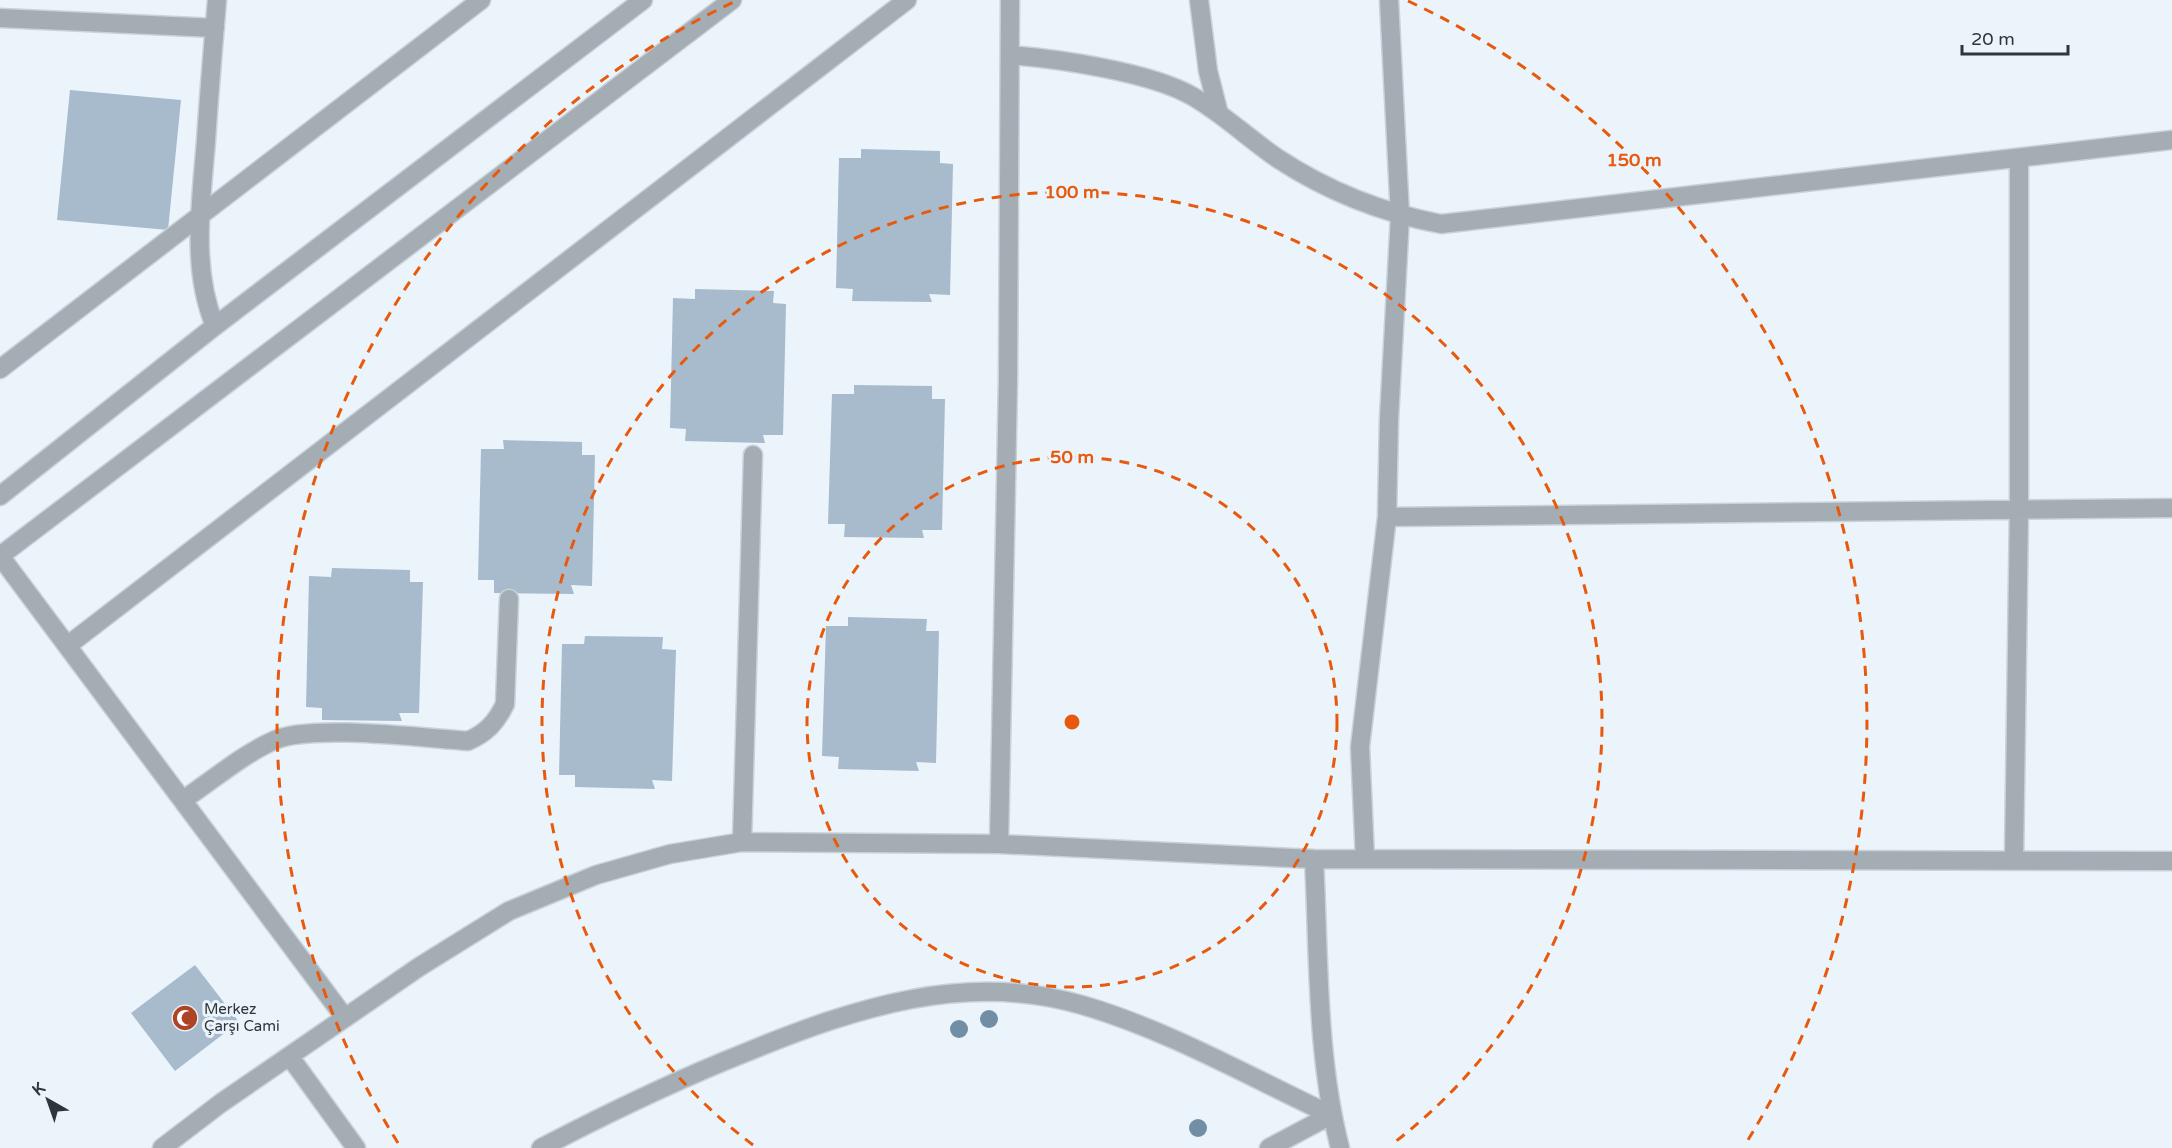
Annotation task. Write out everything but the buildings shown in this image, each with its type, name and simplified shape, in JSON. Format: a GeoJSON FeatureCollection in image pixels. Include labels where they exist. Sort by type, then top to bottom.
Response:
{"type":"FeatureCollection","features":[{"type":"Feature","properties":{"kind":"street"},"geometry":{"type":"LineString","coordinates":[[215,327],[202,286],[201,215],[217,0]]}},
{"type":"Feature","properties":{"kind":"street"},"geometry":{"type":"LineString","coordinates":[[0,369],[481,0]]}},
{"type":"Feature","properties":{"kind":"street"},"geometry":{"type":"LineString","coordinates":[[0,496],[215,327],[643,0]]}},
{"type":"Feature","properties":{"kind":"street"},"geometry":{"type":"LineString","coordinates":[[345,1018],[0,556],[732,0]]}},
{"type":"Feature","properties":{"kind":"street"},"geometry":{"type":"LineString","coordinates":[[67,646],[907,0]]}},
{"type":"Feature","properties":{"kind":"street"},"geometry":{"type":"LineString","coordinates":[[999,844],[1008,380],[1010,0]]}},
{"type":"Feature","properties":{"kind":"street"},"geometry":{"type":"LineString","coordinates":[[1199,0],[1208,71],[1219,114]]}},
{"type":"Feature","properties":{"kind":"street"},"geometry":{"type":"LineString","coordinates":[[1365,859],[1360,747],[1387,517],[1389,419],[1401,216],[1389,0]]}},
{"type":"Feature","properties":{"kind":"street"},"geometry":{"type":"LineString","coordinates":[[0,18],[214,28]]}},
{"type":"Feature","properties":{"kind":"street"},"geometry":{"type":"LineString","coordinates":[[1010,55],[1049,58],[1167,84],[1192,96],[1271,153],[1316,180],[1401,216],[1441,224],[2172,140]]}},
{"type":"Feature","properties":{"kind":"street"},"geometry":{"type":"LineString","coordinates":[[2014,860],[2019,510],[2019,158]]}},
{"type":"Feature","properties":{"kind":"street"},"geometry":{"type":"LineString","coordinates":[[742,842],[753,455]]}},
{"type":"Feature","properties":{"kind":"street"},"geometry":{"type":"LineString","coordinates":[[1387,517],[2172,508]]}},
{"type":"Feature","properties":{"kind":"street"},"geometry":{"type":"LineString","coordinates":[[183,800],[262,747],[291,734],[320,733],[468,741],[479,736],[499,718],[505,704],[509,599]]}},
{"type":"Feature","properties":{"kind":"street"},"geometry":{"type":"LineString","coordinates":[[162,1148],[419,967],[509,912],[596,875],[670,854],[742,842],[999,844],[1314,859],[2172,861]]}},
{"type":"Feature","properties":{"kind":"street"},"geometry":{"type":"LineString","coordinates":[[1314,859],[1323,1036],[1331,1115],[1340,1148]]}},
{"type":"Feature","properties":{"kind":"street"},"geometry":{"type":"LineString","coordinates":[[541,1148],[703,1069],[814,1024],[890,1002],[947,993],[1022,994],[1081,1005],[1149,1029],[1331,1115]]}},
{"type":"Feature","properties":{"kind":"street"},"geometry":{"type":"LineString","coordinates":[[290,1057],[356,1148]]}},
{"type":"Feature","properties":{"kind":"street"},"geometry":{"type":"LineString","coordinates":[[1269,1148],[1331,1115]]}},
{"type":"Feature","properties":{"kind":"place","name":"Merkez Çarşı Cami"},"geometry":{"type":"Point","coordinates":[185,1018]}}]}
